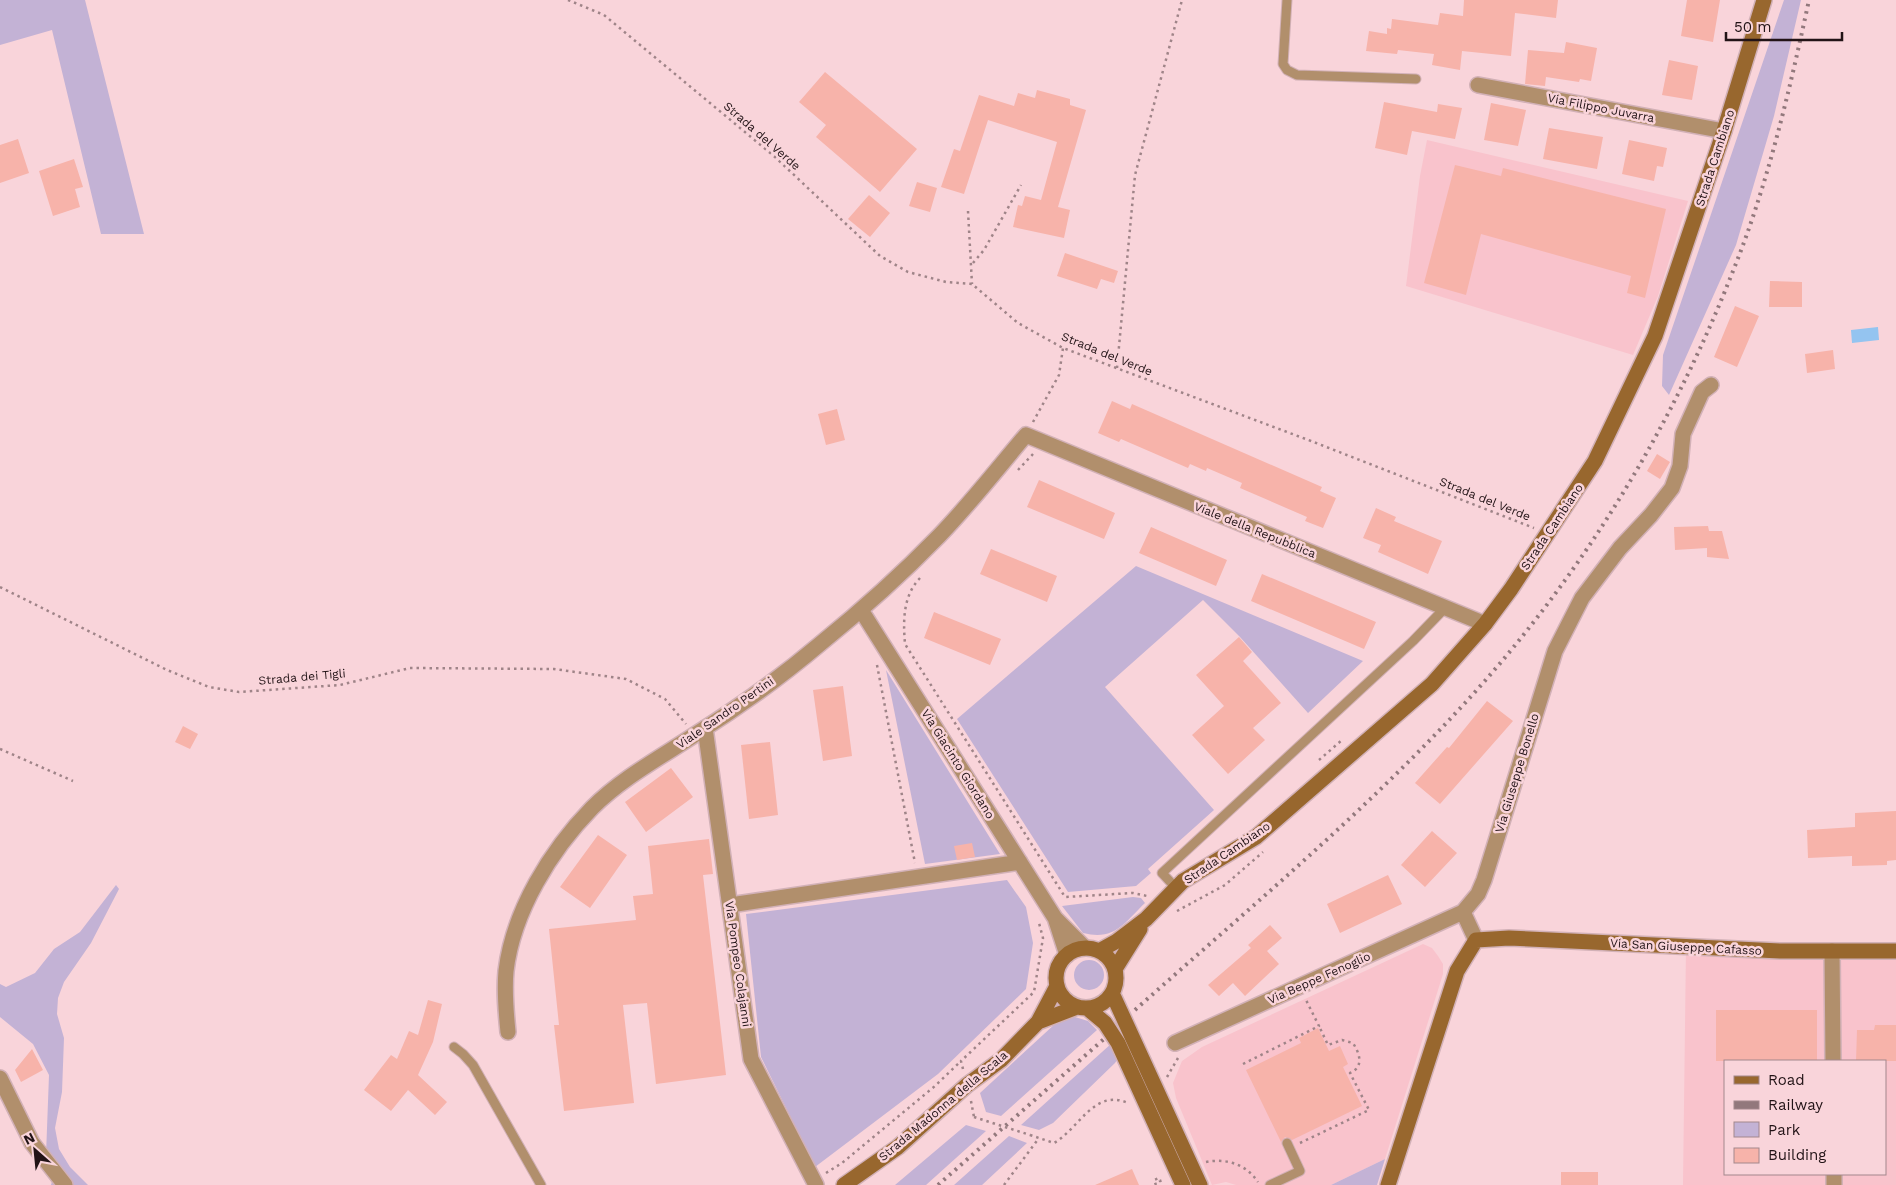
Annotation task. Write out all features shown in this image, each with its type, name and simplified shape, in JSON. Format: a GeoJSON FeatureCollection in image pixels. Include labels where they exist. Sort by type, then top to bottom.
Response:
{"type":"FeatureCollection","features":[{"type":"Feature","properties":{"kind":"main road","name":"Strada Cambiano"},"geometry":{"type":"LineString","coordinates":[[1092,950],[1117,941],[1146,919],[1183,881],[1256,837],[1432,684],[1485,624],[1548,536],[1595,461],[1654,336],[1724,131],[1764,0]]}},
{"type":"Feature","properties":{"kind":"main road","name":"Strada Cambiano"},"geometry":{"type":"LineString","coordinates":[[1114,969],[1146,919]]}},
{"type":"Feature","properties":{"kind":"main road","name":"Via San Giuseppe Cafasso"},"geometry":{"type":"LineString","coordinates":[[1476,940],[1509,938],[1780,952],[1896,951]]}},
{"type":"Feature","properties":{"kind":"main road"},"geometry":{"type":"LineString","coordinates":[[1388,1185],[1457,971],[1476,940]]}},
{"type":"Feature","properties":{"kind":"main road"},"geometry":{"type":"LineString","coordinates":[[1038,1022],[1082,1008],[1097,1006],[1112,993],[1116,977],[1114,969],[1106,956],[1092,950],[1067,955],[1057,969],[1057,986],[1061,995],[1082,1008],[1105,1023],[1118,1043],[1183,1185]]}},
{"type":"Feature","properties":{"kind":"main road"},"geometry":{"type":"LineString","coordinates":[[1038,1022],[1057,986]]}},
{"type":"Feature","properties":{"kind":"main road"},"geometry":{"type":"LineString","coordinates":[[1112,993],[1200,1185]]}},
{"type":"Feature","properties":{"kind":"main road","name":"Strada Madonna della Scala"},"geometry":{"type":"LineString","coordinates":[[844,1185],[898,1147],[967,1086],[1001,1060],[1038,1022]]}},
{"type":"Feature","properties":{"kind":"street","name":"Via Filippo Juvarra"},"geometry":{"type":"LineString","coordinates":[[1478,85],[1724,131]]}},
{"type":"Feature","properties":{"kind":"street","name":"Via Giuseppe Bonello"},"geometry":{"type":"LineString","coordinates":[[1463,912],[1478,894],[1484,880],[1555,651],[1564,631],[1577,606],[1595,580],[1672,488],[1680,466],[1683,434],[1702,392],[1711,385]]}},
{"type":"Feature","properties":{"kind":"street","name":"Viale della Repubblica"},"geometry":{"type":"LineString","coordinates":[[1026,435],[1485,624]]}},
{"type":"Feature","properties":{"kind":"street","name":"Viale Sandro Pertini"},"geometry":{"type":"LineString","coordinates":[[508,1032],[505,986],[510,950],[525,908],[549,864],[593,808],[636,772],[700,732],[782,674],[861,610],[940,534],[1026,435]]}},
{"type":"Feature","properties":{"kind":"street","name":"Via Giacinto Giordano"},"geometry":{"type":"LineString","coordinates":[[861,610],[1055,918]]}},
{"type":"Feature","properties":{"kind":"street","name":"Via Pompeo Colajanni"},"geometry":{"type":"LineString","coordinates":[[700,732],[730,905],[751,1059],[815,1183]]}},
{"type":"Feature","properties":{"kind":"street"},"geometry":{"type":"LineString","coordinates":[[730,905],[1020,862]]}},
{"type":"Feature","properties":{"kind":"street"},"geometry":{"type":"LineString","coordinates":[[1463,912],[1476,940]]}},
{"type":"Feature","properties":{"kind":"street","name":"Via Beppe Fenoglio"},"geometry":{"type":"LineString","coordinates":[[1180,1048],[1463,912]]}},
{"type":"Feature","properties":{"kind":"street"},"geometry":{"type":"LineString","coordinates":[[1055,918],[1092,950]]}},
{"type":"Feature","properties":{"kind":"street"},"geometry":{"type":"LineString","coordinates":[[1055,918],[1067,955]]}},
{"type":"Feature","properties":{"kind":"street"},"geometry":{"type":"LineString","coordinates":[[1832,951],[1833,1060]]}},
{"type":"Feature","properties":{"kind":"street"},"geometry":{"type":"LineString","coordinates":[[0,1078],[32,1143],[65,1185]]}},
{"type":"Feature","properties":{"kind":"lane"},"geometry":{"type":"LineString","coordinates":[[1287,0],[1283,64],[1287,70],[1297,75],[1416,78]]}},
{"type":"Feature","properties":{"kind":"lane"},"geometry":{"type":"LineString","coordinates":[[1176,888],[1162,873],[1413,641],[1445,608]]}},
{"type":"Feature","properties":{"kind":"lane"},"geometry":{"type":"LineString","coordinates":[[454,1047],[464,1054],[473,1065],[541,1185]]}},
{"type":"Feature","properties":{"kind":"lane"},"geometry":{"type":"LineString","coordinates":[[1270,1185],[1300,1171],[1288,1146]]}},
{"type":"Feature","properties":{"kind":"path","name":"Strada del Verde"},"geometry":{"type":"LineString","coordinates":[[568,0],[604,16],[776,157],[880,256],[908,272],[946,282],[972,284],[1018,323],[1063,348],[1526,523],[1548,536]]}},
{"type":"Feature","properties":{"kind":"path"},"geometry":{"type":"LineString","coordinates":[[1116,368],[1135,176],[1182,0]]}},
{"type":"Feature","properties":{"kind":"path"},"geometry":{"type":"LineString","coordinates":[[973,263],[984,250],[1021,184]]}},
{"type":"Feature","properties":{"kind":"path"},"geometry":{"type":"LineString","coordinates":[[968,211],[973,263],[972,284]]}},
{"type":"Feature","properties":{"kind":"path"},"geometry":{"type":"LineString","coordinates":[[1026,435],[1059,374],[1063,348]]}},
{"type":"Feature","properties":{"kind":"path"},"geometry":{"type":"LineString","coordinates":[[1017,471],[1043,443]]}},
{"type":"Feature","properties":{"kind":"path"},"geometry":{"type":"LineString","coordinates":[[926,571],[914,585],[905,608],[905,644],[1065,897],[1133,893],[1153,898]]}},
{"type":"Feature","properties":{"kind":"path","name":"Strada dei Tigli"},"geometry":{"type":"LineString","coordinates":[[0,586],[167,670],[209,687],[239,692],[340,685],[410,668],[554,669],[626,680],[665,699],[700,732]]}},
{"type":"Feature","properties":{"kind":"path"},"geometry":{"type":"LineString","coordinates":[[905,644],[876,664],[918,877]]}},
{"type":"Feature","properties":{"kind":"path"},"geometry":{"type":"LineString","coordinates":[[0,749],[73,781]]}},
{"type":"Feature","properties":{"kind":"path"},"geometry":{"type":"LineString","coordinates":[[815,1183],[935,1086],[1034,992],[1043,938],[1037,917]]}},
{"type":"Feature","properties":{"kind":"path"},"geometry":{"type":"LineString","coordinates":[[1288,1146],[1369,1110],[1350,1073],[1355,1071],[1360,1064],[1359,1053],[1353,1043],[1342,1040],[1328,1045],[1303,995]]}},
{"type":"Feature","properties":{"kind":"path"},"geometry":{"type":"LineString","coordinates":[[1243,1064],[1319,1026]]}},
{"type":"Feature","properties":{"kind":"path"},"geometry":{"type":"LineString","coordinates":[[1166,1080],[1178,1059],[1180,1048]]}},
{"type":"Feature","properties":{"kind":"path"},"geometry":{"type":"LineString","coordinates":[[961,1061],[967,1086]]}},
{"type":"Feature","properties":{"kind":"path"},"geometry":{"type":"LineString","coordinates":[[974,1117],[1054,1143],[1067,1136],[1089,1110],[1099,1102],[1109,1099],[1120,1100],[1131,1105]]}},
{"type":"Feature","properties":{"kind":"path"},"geometry":{"type":"LineString","coordinates":[[1004,1185],[1039,1138]]}},
{"type":"Feature","properties":{"kind":"path"},"geometry":{"type":"LineString","coordinates":[[1202,1162],[1230,1161],[1246,1170],[1261,1185]]}},
{"type":"Feature","properties":{"kind":"path"},"geometry":{"type":"LineString","coordinates":[[1156,1185],[1154,1180],[1159,1178],[1162,1180],[1162,1185]]}},
{"type":"Feature","properties":{"kind":"shaded area"},"geometry":{"type":"Polygon","coordinates":[[[1427,140],[1688,201],[1658,296],[1633,355],[1406,286],[1420,176],[1427,140]]]}},
{"type":"Feature","properties":{"kind":"shaded area"},"geometry":{"type":"Polygon","coordinates":[[[1423,944],[1432,948],[1438,956],[1443,964],[1443,974],[1385,1159],[1331,1185],[1236,1185],[1226,1182],[1212,1185],[1176,1098],[1173,1083],[1182,1061],[1202,1047],[1423,944]]]}},
{"type":"Feature","properties":{"kind":"shaded area"},"geometry":{"type":"Polygon","coordinates":[[[1686,947],[1896,954],[1896,1185],[1683,1185],[1686,947]]]}},
{"type":"Feature","properties":{"kind":"green space"},"geometry":{"type":"Polygon","coordinates":[[[0,0],[85,0],[144,234],[101,234],[52,30],[0,45],[0,0]]]}},
{"type":"Feature","properties":{"kind":"green space"},"geometry":{"type":"Polygon","coordinates":[[[1784,0],[1801,0],[1774,116],[1736,245],[1669,395],[1662,386],[1663,355],[1784,0]]]}},
{"type":"Feature","properties":{"kind":"green space"},"geometry":{"type":"Polygon","coordinates":[[[1136,566],[1363,661],[1308,713],[1240,637],[1203,600],[1105,687],[1214,810],[1148,869],[1151,873],[1136,886],[1068,892],[957,719],[1136,566]]]}},
{"type":"Feature","properties":{"kind":"green space"},"geometry":{"type":"Polygon","coordinates":[[[886,670],[1000,854],[925,864],[886,670]]]}},
{"type":"Feature","properties":{"kind":"green space"},"geometry":{"type":"Polygon","coordinates":[[[1007,880],[1026,907],[1033,943],[1026,989],[938,1074],[815,1167],[761,1057],[746,914],[1007,880]]]}},
{"type":"Feature","properties":{"kind":"green space"},"geometry":{"type":"Polygon","coordinates":[[[116,885],[119,889],[91,943],[64,982],[58,998],[57,1014],[64,1038],[62,1092],[55,1128],[59,1149],[70,1167],[88,1185],[51,1185],[53,1178],[46,1155],[49,1075],[33,1044],[0,1017],[0,984],[6,987],[35,973],[54,949],[80,932],[116,885]]]}},
{"type":"Feature","properties":{"kind":"green space"},"geometry":{"type":"Polygon","coordinates":[[[1133,897],[1141,898],[1145,903],[1125,923],[1111,932],[1103,934],[1083,933],[1062,906],[1133,897]]]}},
{"type":"Feature","properties":{"kind":"green space"},"geometry":{"type":"Polygon","coordinates":[[[1089,960],[1099,965],[1104,975],[1099,985],[1089,990],[1079,985],[1074,975],[1079,965],[1089,960]]]}},
{"type":"Feature","properties":{"kind":"green space"},"geometry":{"type":"Polygon","coordinates":[[[1075,1017],[1088,1021],[1097,1030],[1001,1116],[986,1112],[980,1093],[1056,1023],[1075,1017]]]}},
{"type":"Feature","properties":{"kind":"green space"},"geometry":{"type":"Polygon","coordinates":[[[1112,1043],[1119,1057],[1115,1063],[1053,1123],[1039,1130],[1021,1125],[1112,1043]]]}},
{"type":"Feature","properties":{"kind":"green space"},"geometry":{"type":"Polygon","coordinates":[[[966,1125],[986,1131],[926,1185],[895,1185],[966,1125]]]}},
{"type":"Feature","properties":{"kind":"green space"},"geometry":{"type":"Polygon","coordinates":[[[1009,1136],[1027,1143],[982,1185],[954,1185],[1009,1136]]]}},
{"type":"Feature","properties":{"kind":"green space"},"geometry":{"type":"Polygon","coordinates":[[[1385,1159],[1377,1185],[1331,1185],[1385,1159]]]}},
{"type":"Feature","properties":{"kind":"water"},"geometry":{"type":"Polygon","coordinates":[[[1878,327],[1879,340],[1852,343],[1851,330],[1878,327]]]}},
{"type":"Feature","properties":{"kind":"building"},"geometry":{"type":"Polygon","coordinates":[[[1464,0],[1558,0],[1556,18],[1515,13],[1511,56],[1462,51],[1460,70],[1432,65],[1434,54],[1398,50],[1397,54],[1366,51],[1369,31],[1387,34],[1387,28],[1391,29],[1392,19],[1438,25],[1440,13],[1463,16],[1464,0]]]}},
{"type":"Feature","properties":{"kind":"building"},"geometry":{"type":"Polygon","coordinates":[[[1687,0],[1720,0],[1713,42],[1681,36],[1687,0]]]}},
{"type":"Feature","properties":{"kind":"building"},"geometry":{"type":"Polygon","coordinates":[[[1566,42],[1597,48],[1591,81],[1580,79],[1579,82],[1546,77],[1545,86],[1525,84],[1528,50],[1564,53],[1566,42]]]}},
{"type":"Feature","properties":{"kind":"building"},"geometry":{"type":"Polygon","coordinates":[[[1669,60],[1698,66],[1692,100],[1662,95],[1669,60]]]}},
{"type":"Feature","properties":{"kind":"building"},"geometry":{"type":"Polygon","coordinates":[[[825,72],[917,149],[880,192],[816,137],[826,125],[799,102],[825,72]]]}},
{"type":"Feature","properties":{"kind":"building"},"geometry":{"type":"Polygon","coordinates":[[[1037,90],[1070,99],[1070,105],[1086,110],[1058,207],[1070,210],[1064,238],[1013,227],[1018,205],[1022,206],[1025,196],[1041,200],[1057,142],[988,120],[964,194],[941,187],[954,149],[960,151],[979,95],[1014,106],[1018,93],[1035,98],[1037,90]]]}},
{"type":"Feature","properties":{"kind":"building"},"geometry":{"type":"Polygon","coordinates":[[[1384,102],[1437,112],[1438,104],[1462,108],[1455,139],[1412,131],[1407,155],[1375,148],[1384,102]]]}},
{"type":"Feature","properties":{"kind":"building"},"geometry":{"type":"Polygon","coordinates":[[[1491,103],[1526,110],[1518,146],[1484,140],[1491,103]]]}},
{"type":"Feature","properties":{"kind":"building"},"geometry":{"type":"Polygon","coordinates":[[[1549,128],[1603,137],[1597,169],[1543,159],[1549,128]]]}},
{"type":"Feature","properties":{"kind":"building"},"geometry":{"type":"Polygon","coordinates":[[[18,139],[29,173],[0,183],[0,145],[18,139]]]}},
{"type":"Feature","properties":{"kind":"building"},"geometry":{"type":"Polygon","coordinates":[[[1629,140],[1667,148],[1663,167],[1657,166],[1654,181],[1622,174],[1629,140]]]}},
{"type":"Feature","properties":{"kind":"building"},"geometry":{"type":"Polygon","coordinates":[[[74,159],[83,187],[75,189],[80,207],[53,216],[39,171],[74,159]]]}},
{"type":"Feature","properties":{"kind":"building"},"geometry":{"type":"Polygon","coordinates":[[[1455,165],[1501,176],[1503,168],[1666,209],[1645,298],[1627,293],[1631,276],[1481,234],[1466,295],[1424,283],[1455,165]]]}},
{"type":"Feature","properties":{"kind":"building"},"geometry":{"type":"Polygon","coordinates":[[[917,182],[937,188],[930,212],[909,206],[917,182]]]}},
{"type":"Feature","properties":{"kind":"building"},"geometry":{"type":"Polygon","coordinates":[[[869,195],[890,213],[870,237],[848,219],[869,195]]]}},
{"type":"Feature","properties":{"kind":"building"},"geometry":{"type":"Polygon","coordinates":[[[1065,253],[1118,271],[1114,283],[1101,279],[1097,289],[1057,276],[1065,253]]]}},
{"type":"Feature","properties":{"kind":"building"},"geometry":{"type":"Polygon","coordinates":[[[1770,281],[1802,282],[1802,307],[1769,307],[1770,281]]]}},
{"type":"Feature","properties":{"kind":"building"},"geometry":{"type":"Polygon","coordinates":[[[1735,306],[1759,316],[1737,367],[1714,357],[1735,306]]]}},
{"type":"Feature","properties":{"kind":"building"},"geometry":{"type":"Polygon","coordinates":[[[1833,350],[1835,369],[1807,373],[1805,354],[1833,350]]]}},
{"type":"Feature","properties":{"kind":"building"},"geometry":{"type":"Polygon","coordinates":[[[1112,401],[1130,409],[1132,404],[1322,487],[1320,491],[1336,498],[1323,528],[1305,521],[1307,517],[1240,488],[1242,483],[1207,468],[1206,471],[1190,464],[1188,468],[1121,439],[1119,442],[1098,433],[1112,401]]]}},
{"type":"Feature","properties":{"kind":"building"},"geometry":{"type":"Polygon","coordinates":[[[837,409],[845,440],[826,445],[818,414],[837,409]]]}},
{"type":"Feature","properties":{"kind":"building"},"geometry":{"type":"Polygon","coordinates":[[[1657,454],[1670,462],[1660,479],[1647,471],[1657,454]]]}},
{"type":"Feature","properties":{"kind":"building"},"geometry":{"type":"Polygon","coordinates":[[[1039,480],[1115,513],[1104,539],[1027,507],[1039,480]]]}},
{"type":"Feature","properties":{"kind":"building"},"geometry":{"type":"Polygon","coordinates":[[[1376,508],[1396,517],[1394,521],[1442,541],[1428,574],[1378,552],[1381,545],[1363,538],[1376,508]]]}},
{"type":"Feature","properties":{"kind":"building"},"geometry":{"type":"Polygon","coordinates":[[[1708,526],[1709,531],[1722,531],[1729,559],[1707,557],[1707,548],[1675,550],[1674,527],[1708,526]]]}},
{"type":"Feature","properties":{"kind":"building"},"geometry":{"type":"Polygon","coordinates":[[[1151,527],[1227,560],[1216,586],[1139,553],[1151,527]]]}},
{"type":"Feature","properties":{"kind":"building"},"geometry":{"type":"Polygon","coordinates":[[[991,549],[1057,576],[1047,602],[980,574],[991,549]]]}},
{"type":"Feature","properties":{"kind":"building"},"geometry":{"type":"Polygon","coordinates":[[[1262,574],[1376,622],[1364,649],[1251,601],[1262,574]]]}},
{"type":"Feature","properties":{"kind":"building"},"geometry":{"type":"Polygon","coordinates":[[[934,612],[1001,639],[990,665],[924,638],[934,612]]]}},
{"type":"Feature","properties":{"kind":"building"},"geometry":{"type":"Polygon","coordinates":[[[1239,637],[1252,652],[1243,661],[1281,703],[1253,728],[1265,740],[1228,774],[1192,735],[1224,706],[1196,675],[1239,637]]]}},
{"type":"Feature","properties":{"kind":"building"},"geometry":{"type":"Polygon","coordinates":[[[843,686],[852,756],[823,761],[813,690],[843,686]]]}},
{"type":"Feature","properties":{"kind":"building"},"geometry":{"type":"Polygon","coordinates":[[[1487,701],[1513,721],[1440,804],[1415,783],[1447,747],[1449,748],[1487,701]]]}},
{"type":"Feature","properties":{"kind":"building"},"geometry":{"type":"Polygon","coordinates":[[[183,726],[198,734],[190,749],[175,742],[183,726]]]}},
{"type":"Feature","properties":{"kind":"building"},"geometry":{"type":"Polygon","coordinates":[[[770,742],[778,815],[749,819],[741,745],[770,742]]]}},
{"type":"Feature","properties":{"kind":"building"},"geometry":{"type":"Polygon","coordinates":[[[671,768],[693,797],[646,832],[625,802],[671,768]]]}},
{"type":"Feature","properties":{"kind":"building"},"geometry":{"type":"Polygon","coordinates":[[[1896,811],[1896,860],[1887,861],[1887,865],[1852,866],[1852,856],[1808,858],[1807,830],[1855,827],[1855,813],[1896,811]]]}},
{"type":"Feature","properties":{"kind":"building"},"geometry":{"type":"Polygon","coordinates":[[[1432,831],[1457,853],[1425,887],[1401,865],[1432,831]]]}},
{"type":"Feature","properties":{"kind":"building"},"geometry":{"type":"Polygon","coordinates":[[[598,835],[627,855],[590,908],[560,887],[598,835]]]}},
{"type":"Feature","properties":{"kind":"building"},"geometry":{"type":"Polygon","coordinates":[[[709,839],[713,874],[703,875],[726,1075],[656,1084],[647,1003],[623,1005],[634,1103],[564,1111],[554,1025],[559,1025],[549,929],[636,920],[633,896],[653,894],[648,846],[709,839]]]}},
{"type":"Feature","properties":{"kind":"building"},"geometry":{"type":"Polygon","coordinates":[[[972,843],[975,857],[957,860],[954,846],[972,843]]]}},
{"type":"Feature","properties":{"kind":"building"},"geometry":{"type":"Polygon","coordinates":[[[1388,875],[1402,904],[1340,933],[1327,904],[1388,875]]]}},
{"type":"Feature","properties":{"kind":"building"},"geometry":{"type":"Polygon","coordinates":[[[1270,925],[1282,938],[1267,951],[1279,964],[1245,996],[1233,983],[1219,996],[1208,985],[1251,948],[1248,945],[1270,925]]]}},
{"type":"Feature","properties":{"kind":"building"},"geometry":{"type":"Polygon","coordinates":[[[428,1000],[442,1004],[433,1042],[418,1075],[447,1102],[435,1115],[408,1090],[391,1111],[364,1090],[391,1055],[397,1059],[409,1031],[418,1035],[428,1000]]]}},
{"type":"Feature","properties":{"kind":"building"},"geometry":{"type":"Polygon","coordinates":[[[1716,1010],[1817,1010],[1817,1060],[1716,1061],[1716,1010]]]}},
{"type":"Feature","properties":{"kind":"building"},"geometry":{"type":"Polygon","coordinates":[[[1875,1025],[1896,1025],[1896,1061],[1856,1060],[1857,1030],[1874,1030],[1875,1025]]]}},
{"type":"Feature","properties":{"kind":"building"},"geometry":{"type":"Polygon","coordinates":[[[1318,1028],[1329,1051],[1340,1046],[1348,1064],[1343,1067],[1362,1106],[1292,1140],[1285,1137],[1281,1142],[1246,1070],[1301,1043],[1299,1038],[1318,1028]]]}},
{"type":"Feature","properties":{"kind":"building"},"geometry":{"type":"Polygon","coordinates":[[[32,1049],[43,1070],[21,1082],[15,1070],[32,1049]]]}},
{"type":"Feature","properties":{"kind":"building"},"geometry":{"type":"Polygon","coordinates":[[[1132,1169],[1139,1185],[1095,1185],[1132,1169]]]}},
{"type":"Feature","properties":{"kind":"building"},"geometry":{"type":"Polygon","coordinates":[[[1561,1172],[1598,1172],[1598,1185],[1561,1185],[1561,1172]]]}},
{"type":"Feature","properties":{"kind":"railway"},"geometry":{"type":"LineString","coordinates":[[1135,1010],[1304,861],[1426,744],[1507,655],[1583,555],[1618,502],[1650,447],[1679,392],[1731,276],[1756,209],[1776,140],[1809,0]]}},
{"type":"Feature","properties":{"kind":"railway"},"geometry":{"type":"LineString","coordinates":[[938,1185],[1104,1039]]}}]}
